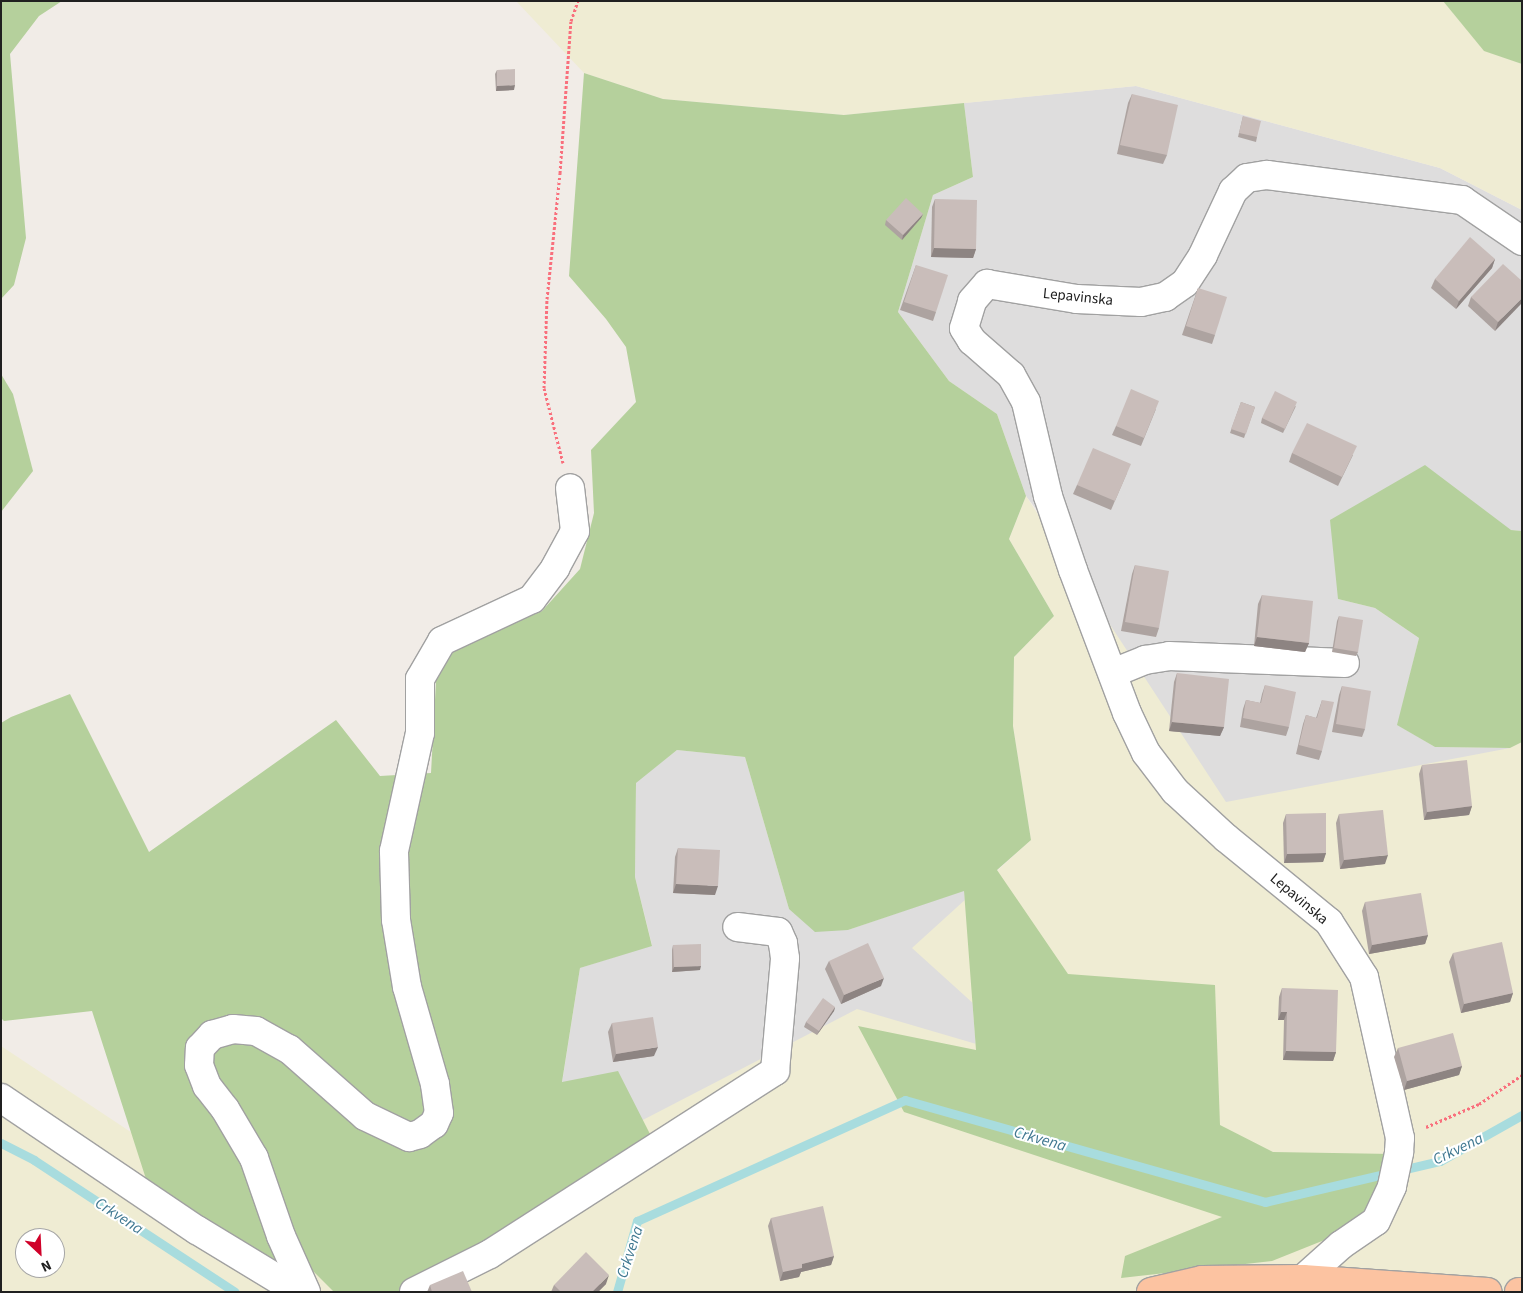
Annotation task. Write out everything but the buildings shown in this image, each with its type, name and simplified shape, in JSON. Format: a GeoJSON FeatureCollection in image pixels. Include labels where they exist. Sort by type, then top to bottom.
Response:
{"type":"FeatureCollection","features":[{"type":"Feature","properties":{"kind":"main road"},"geometry":{"type":"LineString","coordinates":[[1151,1292],[1202,1280],[1302,1279],[1488,1292]]}},
{"type":"Feature","properties":{"kind":"street","name":"Lepavinska"},"geometry":{"type":"LineString","coordinates":[[1302,1279],[1341,1245],[1376,1221],[1392,1186],[1400,1145],[1364,977],[1329,922],[1226,838],[1175,791],[1146,753],[1127,713],[1073,570],[1048,496],[1026,402],[1011,375],[972,341],[964,328],[972,301],[987,284],[1077,299],[1141,302],[1165,297],[1185,283],[1203,255],[1233,192],[1247,178],[1267,174],[1462,200],[1522,242]]}},
{"type":"Feature","properties":{"kind":"street"},"geometry":{"type":"LineString","coordinates":[[306,1292],[281,1236],[254,1158],[225,1109],[207,1086],[199,1065],[200,1048],[212,1036],[233,1029],[256,1031],[289,1049],[366,1116],[408,1137],[420,1134],[434,1124],[439,1113],[435,1084],[407,987],[396,920],[394,851],[420,733],[420,679],[442,640],[532,599],[555,568],[574,532],[570,488]]}},
{"type":"Feature","properties":{"kind":"street"},"geometry":{"type":"LineString","coordinates":[[1113,673],[1145,660],[1169,656],[1344,663]]}},
{"type":"Feature","properties":{"kind":"street"},"geometry":{"type":"LineString","coordinates":[[414,1292],[490,1254],[775,1071],[785,958],[783,943],[778,932],[737,927]]}},
{"type":"Feature","properties":{"kind":"street"},"geometry":{"type":"LineString","coordinates":[[1,1098],[198,1230],[299,1292]]}},
{"type":"Feature","properties":{"kind":"path"},"geometry":{"type":"LineString","coordinates":[[570,488],[544,388],[547,299],[560,173],[572,21],[578,1]]}},
{"type":"Feature","properties":{"kind":"path"},"geometry":{"type":"LineString","coordinates":[[1400,1145],[1479,1104],[1522,1075]]}},
{"type":"Feature","properties":{"kind":"shaded area"},"geometry":{"type":"Polygon","coordinates":[[[516,1],[1443,1],[1484,50],[1522,64],[1522,210],[1440,168],[1136,86],[844,115],[663,99],[584,73],[516,1]]]}},
{"type":"Feature","properties":{"kind":"shaded area"},"geometry":{"type":"Polygon","coordinates":[[[1136,86],[1440,168],[1522,210],[1522,531],[1511,530],[1338,599],[1375,608],[1419,638],[1398,725],[1435,747],[1510,748],[1522,1075],[1175,791],[1072,556],[1026,496],[997,414],[949,381],[898,312],[933,195],[973,177],[964,103],[1136,86]]]}},
{"type":"Feature","properties":{"kind":"shaded area"},"geometry":{"type":"Polygon","coordinates":[[[1026,496],[1226,802],[1510,748],[1522,742],[1522,1292],[1,1292],[1,1046],[345,1274],[857,1009],[1038,1062],[912,948],[1031,840],[1013,726],[1014,657],[1054,616],[1009,539],[1026,496]]]}},
{"type":"Feature","properties":{"kind":"shaded area"},"geometry":{"type":"Polygon","coordinates":[[[677,750],[745,757],[789,909],[848,930],[964,890],[976,1050],[677,1187],[562,1083],[580,968],[652,945],[635,877],[636,782],[677,750]]]}},
{"type":"Feature","properties":{"kind":"green space"},"geometry":{"type":"Polygon","coordinates":[[[1,1],[62,1],[39,16],[10,54],[26,238],[14,285],[1,299],[1,1]]]}},
{"type":"Feature","properties":{"kind":"green space"},"geometry":{"type":"Polygon","coordinates":[[[1443,1],[1522,1],[1522,64],[1484,51],[1443,1]]]}},
{"type":"Feature","properties":{"kind":"green space"},"geometry":{"type":"Polygon","coordinates":[[[584,73],[663,99],[844,115],[964,103],[973,177],[933,195],[898,312],[949,381],[997,414],[1026,496],[1009,539],[1054,616],[1014,657],[1013,726],[1031,840],[997,870],[1068,974],[1215,985],[1220,1125],[1273,1152],[1393,1154],[1362,1225],[1272,1261],[1121,1278],[1125,1256],[1222,1217],[904,1112],[858,1026],[976,1050],[964,891],[848,930],[815,932],[789,909],[745,757],[677,750],[636,783],[635,877],[652,946],[580,968],[562,1082],[618,1071],[650,1134],[456,1264],[398,1292],[334,1292],[311,1269],[282,1274],[246,1252],[146,1179],[92,1011],[4,1021],[1,1018],[1,723],[11,717],[70,694],[149,852],[336,720],[380,776],[431,773],[436,681],[456,647],[542,611],[580,569],[594,513],[591,450],[636,402],[626,347],[606,319],[569,276],[584,73]]]}},
{"type":"Feature","properties":{"kind":"green space"},"geometry":{"type":"Polygon","coordinates":[[[1,374],[13,394],[33,471],[1,512],[1,374]]]}},
{"type":"Feature","properties":{"kind":"green space"},"geometry":{"type":"Polygon","coordinates":[[[1425,465],[1511,530],[1522,531],[1522,742],[1510,748],[1435,747],[1397,725],[1419,638],[1375,608],[1338,599],[1330,520],[1425,465]]]}},
{"type":"Feature","properties":{"kind":"waterway","name":"Crkvena"},"geometry":{"type":"LineString","coordinates":[[617,1292],[637,1221],[905,1100],[1265,1202],[1440,1161],[1522,1115]]}},
{"type":"Feature","properties":{"kind":"waterway","name":"Crkvena"},"geometry":{"type":"LineString","coordinates":[[1,1143],[34,1160],[235,1292]]}}]}
